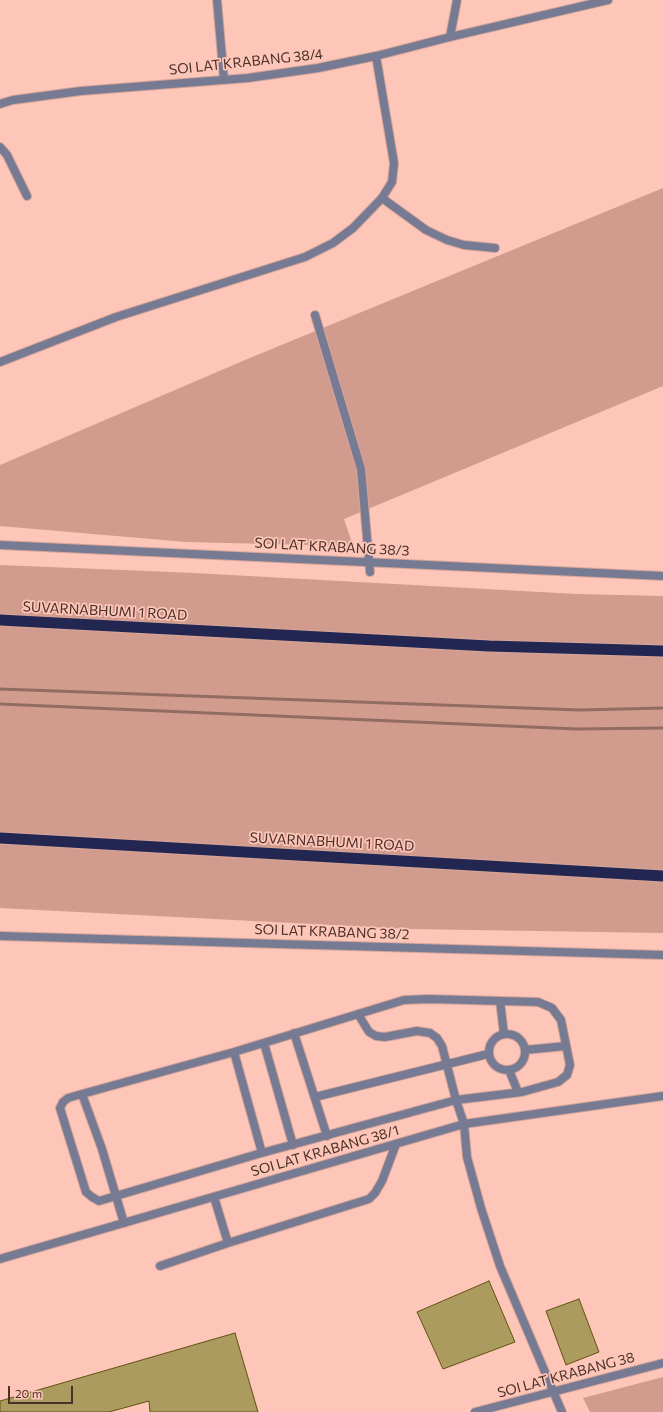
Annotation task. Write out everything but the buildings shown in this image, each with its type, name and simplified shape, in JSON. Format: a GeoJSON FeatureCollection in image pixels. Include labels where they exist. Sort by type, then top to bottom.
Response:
{"type":"FeatureCollection","features":[{"type":"Feature","properties":{"kind":"highway","name":"SUVARNABHUMI 1 ROAD"},"geometry":{"type":"LineString","coordinates":[[0,620],[490,646],[663,651]]}},
{"type":"Feature","properties":{"kind":"highway","name":"SUVARNABHUMI 1 ROAD"},"geometry":{"type":"LineString","coordinates":[[0,838],[663,876]]}},
{"type":"Feature","properties":{"kind":"street"},"geometry":{"type":"LineString","coordinates":[[217,0],[224,80]]}},
{"type":"Feature","properties":{"kind":"street"},"geometry":{"type":"LineString","coordinates":[[450,37],[457,0]]}},
{"type":"Feature","properties":{"kind":"street","name":"SOI LAT KRABANG 38/4"},"geometry":{"type":"LineString","coordinates":[[0,104],[13,100],[81,91],[248,78],[318,68],[376,56],[608,0]]}},
{"type":"Feature","properties":{"kind":"street"},"geometry":{"type":"LineString","coordinates":[[0,362],[116,317],[304,257],[333,244],[353,228],[382,198],[392,182],[394,163],[376,56]]}},
{"type":"Feature","properties":{"kind":"street"},"geometry":{"type":"LineString","coordinates":[[0,147],[7,155],[27,196]]}},
{"type":"Feature","properties":{"kind":"street"},"geometry":{"type":"LineString","coordinates":[[382,198],[426,230],[447,240],[464,245],[495,248]]}},
{"type":"Feature","properties":{"kind":"street"},"geometry":{"type":"LineString","coordinates":[[315,315],[361,469],[370,572]]}},
{"type":"Feature","properties":{"kind":"street","name":"SOI LAT KRABANG 38/3"},"geometry":{"type":"LineString","coordinates":[[0,545],[663,576]]}},
{"type":"Feature","properties":{"kind":"street","name":"SOI LAT KRABANG 38/2"},"geometry":{"type":"LineString","coordinates":[[0,936],[663,955]]}},
{"type":"Feature","properties":{"kind":"street"},"geometry":{"type":"LineString","coordinates":[[429,999],[538,1002],[552,1008],[561,1020],[570,1065],[567,1075],[558,1082],[518,1092],[456,1100],[262,1153],[99,1201],[92,1198],[86,1192],[60,1108],[63,1102],[68,1098],[234,1052],[358,1014],[404,1000],[429,999]]}},
{"type":"Feature","properties":{"kind":"street"},"geometry":{"type":"LineString","coordinates":[[500,1001],[504,1034]]}},
{"type":"Feature","properties":{"kind":"street"},"geometry":{"type":"LineString","coordinates":[[358,1014],[369,1032],[376,1036],[385,1037],[417,1031],[430,1033],[437,1038],[442,1046],[446,1065],[464,1124],[467,1157],[481,1208],[500,1266],[562,1412]]}},
{"type":"Feature","properties":{"kind":"street"},"geometry":{"type":"LineString","coordinates":[[294,1033],[327,1136]]}},
{"type":"Feature","properties":{"kind":"street"},"geometry":{"type":"LineString","coordinates":[[504,1034],[513,1035],[521,1041],[525,1050],[524,1059],[517,1067],[509,1070],[500,1069],[492,1063],[488,1054],[490,1045],[495,1038],[504,1034]]}},
{"type":"Feature","properties":{"kind":"street"},"geometry":{"type":"LineString","coordinates":[[264,1042],[293,1145]]}},
{"type":"Feature","properties":{"kind":"street"},"geometry":{"type":"LineString","coordinates":[[525,1050],[566,1046]]}},
{"type":"Feature","properties":{"kind":"street"},"geometry":{"type":"LineString","coordinates":[[234,1052],[262,1153]]}},
{"type":"Feature","properties":{"kind":"street"},"geometry":{"type":"LineString","coordinates":[[315,1097],[488,1054]]}},
{"type":"Feature","properties":{"kind":"street"},"geometry":{"type":"LineString","coordinates":[[509,1070],[518,1092]]}},
{"type":"Feature","properties":{"kind":"street"},"geometry":{"type":"LineString","coordinates":[[82,1094],[102,1149],[124,1223]]}},
{"type":"Feature","properties":{"kind":"street","name":"SOI LAT KRABANG 38/1"},"geometry":{"type":"LineString","coordinates":[[0,1259],[464,1124],[663,1096]]}},
{"type":"Feature","properties":{"kind":"street"},"geometry":{"type":"LineString","coordinates":[[160,1266],[228,1243],[370,1199],[382,1181],[396,1144]]}},
{"type":"Feature","properties":{"kind":"street"},"geometry":{"type":"LineString","coordinates":[[214,1197],[228,1243]]}},
{"type":"Feature","properties":{"kind":"street","name":"SOI LAT KRABANG 38"},"geometry":{"type":"LineString","coordinates":[[475,1412],[501,1409],[553,1391],[663,1363]]}},
{"type":"Feature","properties":{"kind":"shaded area"},"geometry":{"type":"Polygon","coordinates":[[[663,188],[663,386],[344,519],[353,546],[186,542],[0,526],[0,465],[245,360],[663,188]]]}},
{"type":"Feature","properties":{"kind":"shaded area"},"geometry":{"type":"Polygon","coordinates":[[[0,565],[195,573],[576,594],[663,596],[663,933],[409,929],[0,908],[0,565]]]}},
{"type":"Feature","properties":{"kind":"shaded area"},"geometry":{"type":"Polygon","coordinates":[[[663,1377],[663,1412],[590,1412],[583,1398],[663,1377]]]}},
{"type":"Feature","properties":{"kind":"railway"},"geometry":{"type":"LineString","coordinates":[[0,689],[580,710],[663,708]]}},
{"type":"Feature","properties":{"kind":"railway"},"geometry":{"type":"LineString","coordinates":[[0,704],[577,729],[663,728]]}}]}
